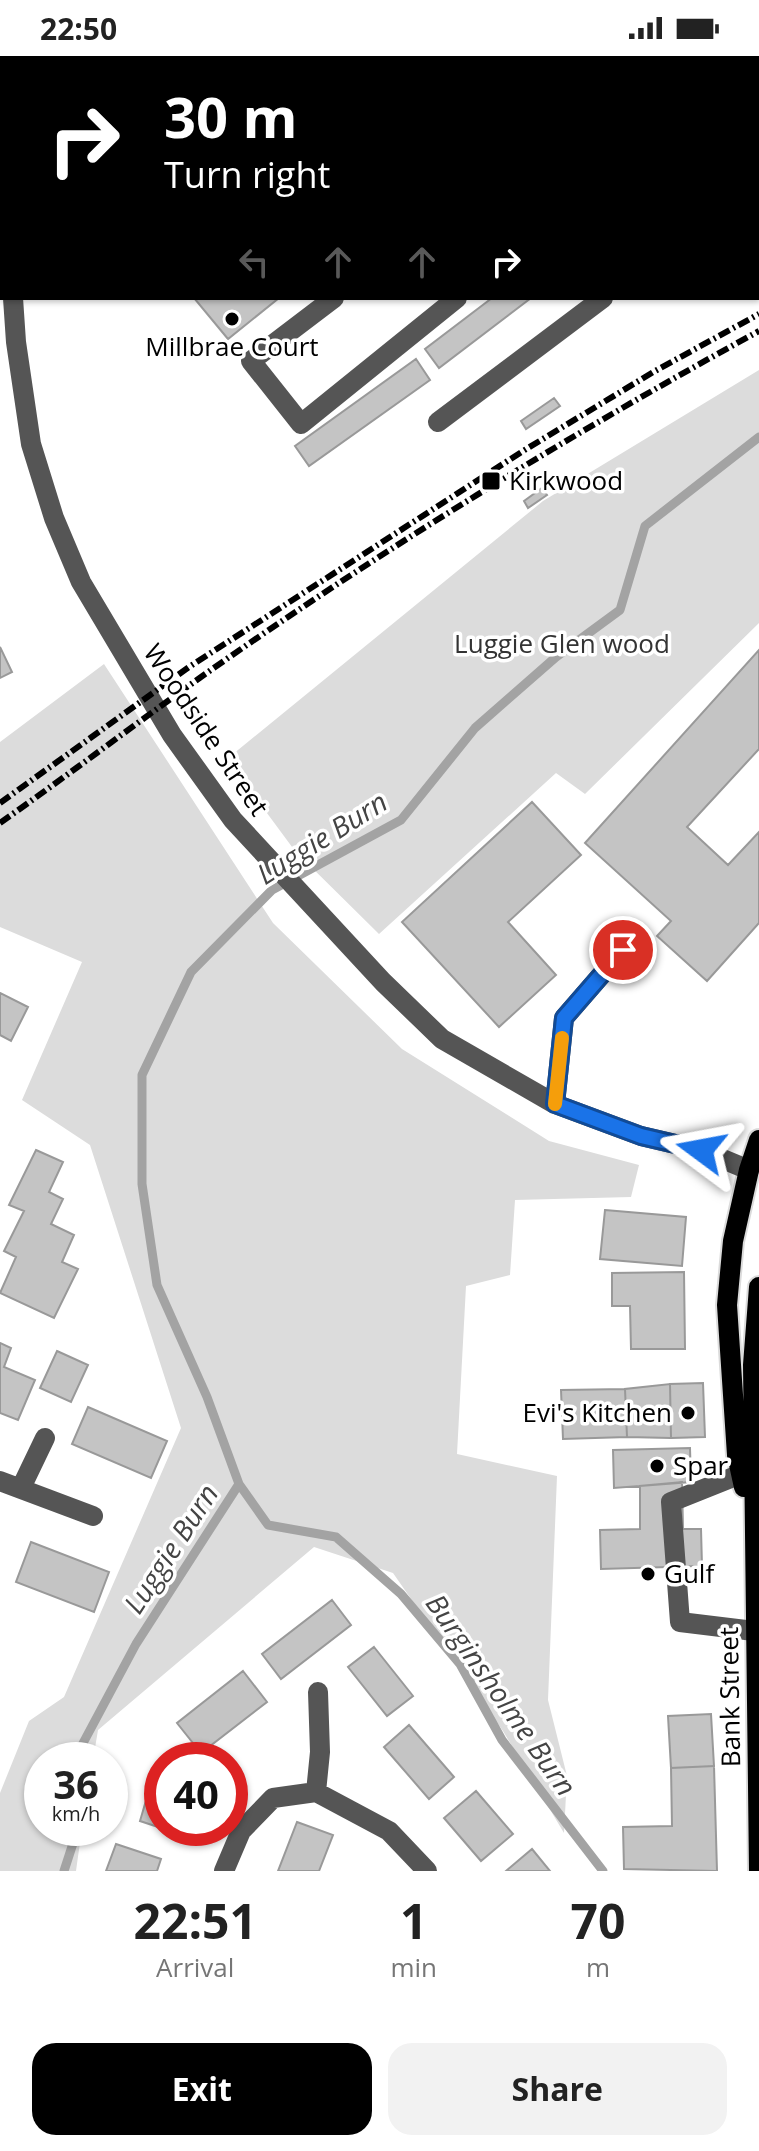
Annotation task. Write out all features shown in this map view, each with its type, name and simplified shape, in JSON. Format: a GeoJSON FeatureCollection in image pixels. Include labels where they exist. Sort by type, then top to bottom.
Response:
{"type":"FeatureCollection","features":[{"type":"Feature","properties":{"kind":"main road","name":"Bank Street"},"geometry":{"type":"LineString","coordinates":[[753,1522],[737,1455],[727,1305],[733,1241],[754,1172],[759,1140]]}},
{"type":"Feature","properties":{"kind":"main road","name":"Bank Street"},"geometry":{"type":"LineString","coordinates":[[759,1287],[753,1365],[759,1871]]}},
{"type":"Feature","properties":{"kind":"street","name":"Woodside Street"},"geometry":{"type":"LineString","coordinates":[[13,300],[31,444],[54,518],[81,582],[172,735],[233,820],[342,940],[442,1039],[555,1104],[641,1136],[701,1150],[754,1172]]}},
{"type":"Feature","properties":{"kind":"street"},"geometry":{"type":"LineString","coordinates":[[331,300],[251,361],[301,424],[453,300]]}},
{"type":"Feature","properties":{"kind":"street"},"geometry":{"type":"LineString","coordinates":[[438,422],[600,300]]}},
{"type":"Feature","properties":{"kind":"street"},"geometry":{"type":"LineString","coordinates":[[555,1104],[564,1018],[623,950]]}},
{"type":"Feature","properties":{"kind":"street"},"geometry":{"type":"LineString","coordinates":[[21,1488],[45,1438]]}},
{"type":"Feature","properties":{"kind":"street"},"geometry":{"type":"LineString","coordinates":[[741,1474],[671,1502],[680,1622],[754,1631]]}},
{"type":"Feature","properties":{"kind":"street"},"geometry":{"type":"LineString","coordinates":[[0,1481],[93,1516]]}},
{"type":"Feature","properties":{"kind":"street"},"geometry":{"type":"LineString","coordinates":[[316,1792],[320,1752],[318,1692]]}},
{"type":"Feature","properties":{"kind":"street"},"geometry":{"type":"LineString","coordinates":[[224,1871],[241,1831],[273,1798],[316,1792],[389,1831],[427,1871]]}},
{"type":"Feature","properties":{"kind":"green space","name":"Luggie Glen wood"},"geometry":{"type":"Polygon","coordinates":[[[759,370],[759,623],[585,794],[556,773],[379,934],[295,851],[227,759],[543,501],[759,370]]]}},
{"type":"Feature","properties":{"kind":"green space"},"geometry":{"type":"Polygon","coordinates":[[[104,664],[273,923],[402,1049],[549,1141],[639,1165],[631,1197],[515,1200],[510,1275],[466,1286],[457,1454],[557,1476],[548,1700],[567,1776],[564,1833],[503,1731],[393,1573],[314,1547],[98,1730],[96,1742],[24,1742],[24,1846],[79,1846],[76,1871],[0,1871],[0,1793],[29,1721],[64,1697],[181,1428],[90,1145],[22,1100],[82,962],[0,927],[0,742],[104,664]]]}},
{"type":"Feature","properties":{"kind":"building","name":"Millbrae Court"},"geometry":{"type":"Polygon","coordinates":[[[196,300],[277,300],[228,339],[196,300]]]}},
{"type":"Feature","properties":{"kind":"building"},"geometry":{"type":"Polygon","coordinates":[[[489,300],[528,300],[439,368],[425,349],[489,300]]]}},
{"type":"Feature","properties":{"kind":"building"},"geometry":{"type":"Polygon","coordinates":[[[416,359],[430,380],[309,466],[295,446],[416,359]]]}},
{"type":"Feature","properties":{"kind":"building"},"geometry":{"type":"Polygon","coordinates":[[[554,398],[560,406],[526,429],[521,421],[554,398]]]}},
{"type":"Feature","properties":{"kind":"building"},"geometry":{"type":"Polygon","coordinates":[[[542,488],[547,495],[528,508],[524,501],[542,488]]]}},
{"type":"Feature","properties":{"kind":"building"},"geometry":{"type":"Polygon","coordinates":[[[0,647],[12,672],[0,678],[0,647]]]}},
{"type":"Feature","properties":{"kind":"building"},"geometry":{"type":"Polygon","coordinates":[[[759,650],[759,749],[687,827],[728,865],[759,832],[759,923],[707,981],[657,936],[671,921],[585,843],[759,650]]]}},
{"type":"Feature","properties":{"kind":"building"},"geometry":{"type":"Polygon","coordinates":[[[532,802],[581,855],[508,922],[556,975],[499,1027],[402,922],[532,802]]]}},
{"type":"Feature","properties":{"kind":"building"},"geometry":{"type":"Polygon","coordinates":[[[0,993],[28,1007],[11,1041],[0,1035],[0,993]]]}},
{"type":"Feature","properties":{"kind":"building"},"geometry":{"type":"Polygon","coordinates":[[[36,1150],[63,1162],[49,1192],[63,1199],[51,1224],[74,1235],[62,1262],[78,1269],[54,1318],[0,1293],[16,1257],[4,1251],[24,1211],[9,1205],[36,1150]]]}},
{"type":"Feature","properties":{"kind":"building"},"geometry":{"type":"Polygon","coordinates":[[[605,1210],[686,1217],[682,1266],[600,1259],[605,1210]]]}},
{"type":"Feature","properties":{"kind":"building"},"geometry":{"type":"Polygon","coordinates":[[[684,1272],[685,1349],[631,1349],[630,1306],[612,1306],[612,1273],[684,1272]]]}},
{"type":"Feature","properties":{"kind":"building"},"geometry":{"type":"Polygon","coordinates":[[[0,1343],[11,1348],[4,1367],[35,1380],[18,1420],[0,1413],[0,1343]]]}},
{"type":"Feature","properties":{"kind":"building"},"geometry":{"type":"Polygon","coordinates":[[[57,1351],[88,1365],[71,1402],[40,1388],[57,1351]]]}},
{"type":"Feature","properties":{"kind":"building"},"geometry":{"type":"Polygon","coordinates":[[[703,1383],[705,1437],[671,1438],[670,1384],[703,1383]]]}},
{"type":"Feature","properties":{"kind":"building"},"geometry":{"type":"Polygon","coordinates":[[[670,1384],[671,1438],[627,1437],[625,1389],[670,1384]]]}},
{"type":"Feature","properties":{"kind":"building"},"geometry":{"type":"Polygon","coordinates":[[[625,1389],[627,1437],[563,1439],[561,1390],[625,1389]]]}},
{"type":"Feature","properties":{"kind":"building"},"geometry":{"type":"Polygon","coordinates":[[[88,1407],[167,1441],[151,1478],[72,1444],[88,1407]]]}},
{"type":"Feature","properties":{"kind":"building"},"geometry":{"type":"Polygon","coordinates":[[[690,1448],[691,1482],[614,1488],[613,1450],[690,1448]]]}},
{"type":"Feature","properties":{"kind":"building"},"geometry":{"type":"Polygon","coordinates":[[[682,1482],[683,1529],[701,1529],[702,1566],[601,1569],[600,1530],[640,1529],[640,1486],[682,1482]]]}},
{"type":"Feature","properties":{"kind":"building"},"geometry":{"type":"Polygon","coordinates":[[[31,1542],[109,1572],[94,1612],[16,1582],[31,1542]]]}},
{"type":"Feature","properties":{"kind":"building"},"geometry":{"type":"Polygon","coordinates":[[[332,1600],[351,1625],[281,1679],[262,1654],[332,1600]]]}},
{"type":"Feature","properties":{"kind":"building"},"geometry":{"type":"Polygon","coordinates":[[[374,1647],[413,1696],[387,1716],[348,1667],[374,1647]]]}},
{"type":"Feature","properties":{"kind":"building"},"geometry":{"type":"Polygon","coordinates":[[[243,1671],[267,1702],[215,1742],[192,1742],[177,1723],[243,1671]]]}},
{"type":"Feature","properties":{"kind":"building"},"geometry":{"type":"Polygon","coordinates":[[[711,1714],[714,1766],[671,1768],[668,1716],[711,1714]]]}},
{"type":"Feature","properties":{"kind":"building"},"geometry":{"type":"Polygon","coordinates":[[[409,1725],[454,1777],[429,1799],[384,1747],[409,1725]]]}},
{"type":"Feature","properties":{"kind":"building"},"geometry":{"type":"Polygon","coordinates":[[[714,1766],[717,1871],[624,1869],[623,1827],[672,1826],[671,1768],[714,1766]]]}},
{"type":"Feature","properties":{"kind":"building"},"geometry":{"type":"Polygon","coordinates":[[[476,1791],[513,1834],[481,1861],[444,1818],[476,1791]]]}},
{"type":"Feature","properties":{"kind":"building"},"geometry":{"type":"Polygon","coordinates":[[[297,1822],[333,1835],[319,1871],[278,1871],[297,1822]]]}},
{"type":"Feature","properties":{"kind":"building"},"geometry":{"type":"Polygon","coordinates":[[[115,1846],[161,1859],[157,1871],[106,1871],[115,1846]]]}},
{"type":"Feature","properties":{"kind":"building"},"geometry":{"type":"Polygon","coordinates":[[[532,1849],[550,1871],[506,1871],[532,1849]]]}},
{"type":"Feature","properties":{"kind":"waterway","name":"Luggie Burn"},"geometry":{"type":"LineString","coordinates":[[84,1742],[136,1644],[239,1484],[207,1397],[157,1285],[142,1184],[142,1075],[191,972],[272,890],[401,820],[475,728],[556,657],[620,610],[645,526],[759,437]]}},
{"type":"Feature","properties":{"kind":"waterway","name":"Burginsholme Burn"},"geometry":{"type":"LineString","coordinates":[[239,1484],[268,1525],[336,1537],[401,1594],[460,1664],[502,1740],[603,1871]]}},
{"type":"Feature","properties":{"kind":"waterway","name":"Luggie Burn"},"geometry":{"type":"LineString","coordinates":[[64,1871],[72,1846]]}},
{"type":"Feature","properties":{"kind":"railway"},"geometry":{"type":"LineString","coordinates":[[0,803],[189,667],[523,451],[655,371],[759,314]]}},
{"type":"Feature","properties":{"kind":"railway"},"geometry":{"type":"LineString","coordinates":[[0,823],[201,677],[405,540],[617,411],[759,331]]}},
{"type":"Feature","properties":{"kind":"slow traffic"},"geometry":{"type":"LineString","coordinates":[[555,1104],[562,1038]]}},
{"type":"Feature","properties":{"kind":"place","name":"Millbrae Court"},"geometry":{"type":"Point","coordinates":[232,319]}},
{"type":"Feature","properties":{"kind":"place","name":"Kirkwood"},"geometry":{"type":"Point","coordinates":[491,481]}},
{"type":"Feature","properties":{"kind":"place","name":"Evi's Kitchen"},"geometry":{"type":"Point","coordinates":[688,1413]}},
{"type":"Feature","properties":{"kind":"place","name":"Spar"},"geometry":{"type":"Point","coordinates":[657,1466]}},
{"type":"Feature","properties":{"kind":"place","name":"Gulf"},"geometry":{"type":"Point","coordinates":[648,1574]}},
{"type":"Feature","properties":{"kind":"route"},"geometry":{"type":"LineString","coordinates":[[623,950],[564,1018],[555,1104],[641,1136],[701,1150]]}}]}
